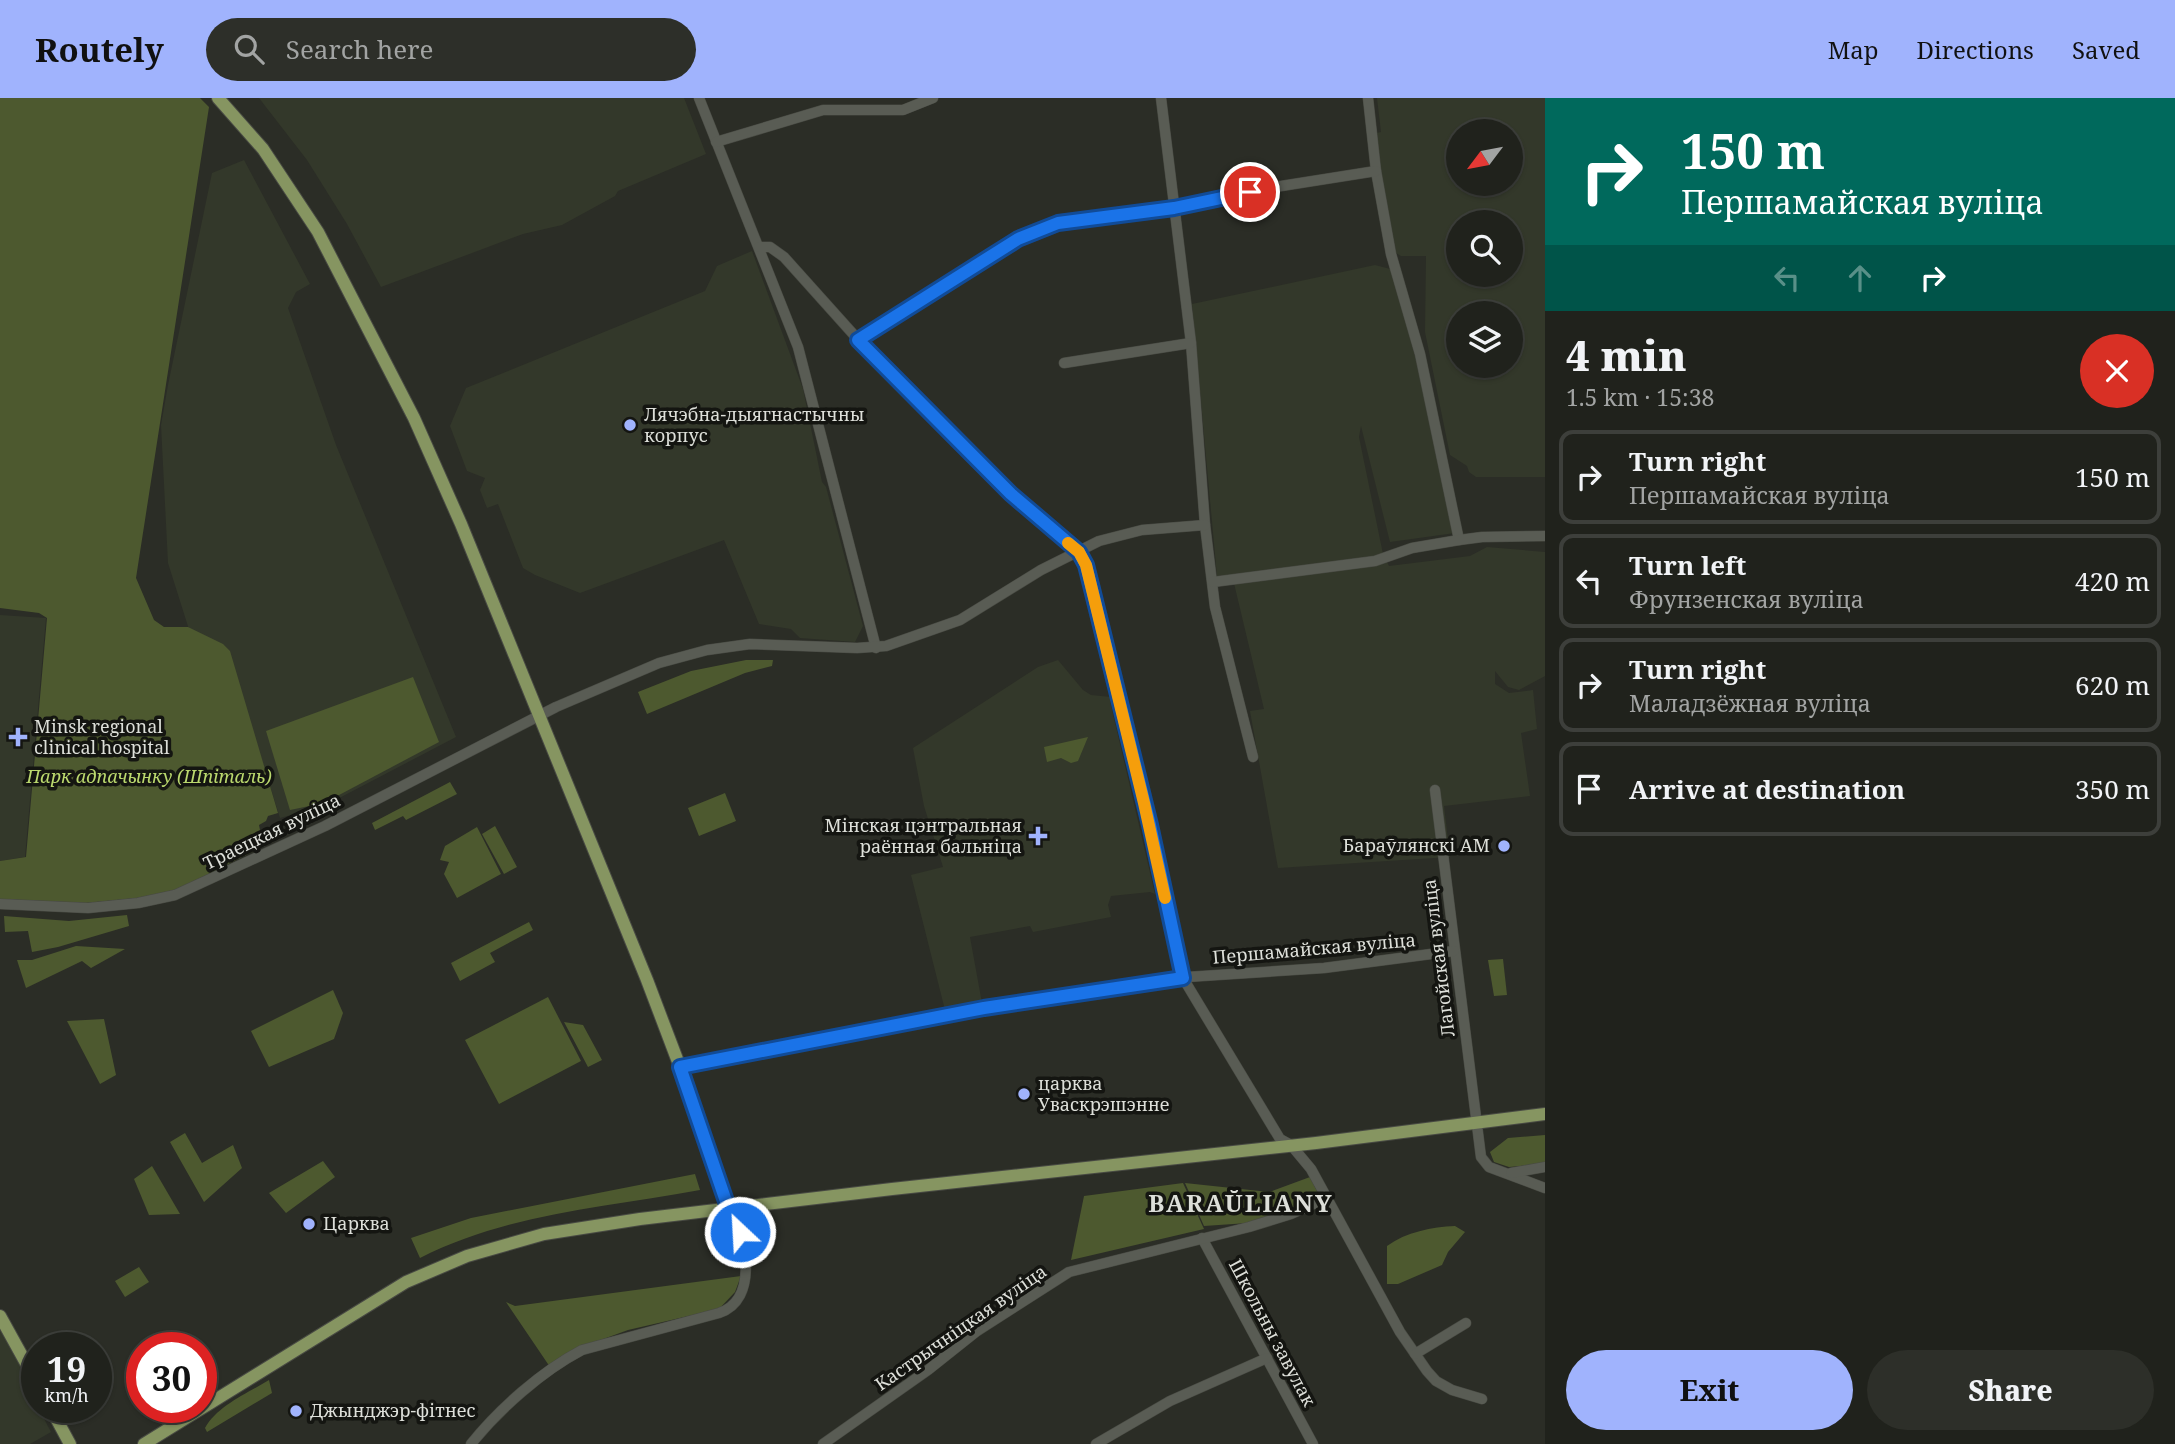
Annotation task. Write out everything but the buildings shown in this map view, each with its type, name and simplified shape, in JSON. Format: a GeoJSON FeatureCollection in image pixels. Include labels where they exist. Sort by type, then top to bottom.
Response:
{"type":"FeatureCollection","features":[{"type":"Feature","properties":{"kind":"main road"},"geometry":{"type":"LineString","coordinates":[[218,98],[262,149],[293,191],[346,283],[419,429],[540,717],[680,1067],[729,1210]]}},
{"type":"Feature","properties":{"kind":"main road"},"geometry":{"type":"LineString","coordinates":[[144,1444],[406,1282],[506,1243],[566,1229],[1545,1114]]}},
{"type":"Feature","properties":{"kind":"main road"},"geometry":{"type":"LineString","coordinates":[[0,1316],[21,1355]]}},
{"type":"Feature","properties":{"kind":"main road"},"geometry":{"type":"LineString","coordinates":[[59,1423],[70,1444]]}},
{"type":"Feature","properties":{"kind":"street"},"geometry":{"type":"LineString","coordinates":[[699,98],[798,347],[876,648],[960,620],[1041,570],[1099,541],[1143,530],[1205,525]]}},
{"type":"Feature","properties":{"kind":"street"},"geometry":{"type":"LineString","coordinates":[[716,142],[822,110],[904,110],[933,98]]}},
{"type":"Feature","properties":{"kind":"street"},"geometry":{"type":"LineString","coordinates":[[1161,98],[1191,343],[1205,525],[1221,637],[1253,757]]}},
{"type":"Feature","properties":{"kind":"street"},"geometry":{"type":"LineString","coordinates":[[1368,98],[1376,172],[1391,254],[1420,354],[1459,540]]}},
{"type":"Feature","properties":{"kind":"street"},"geometry":{"type":"LineString","coordinates":[[858,340],[1033,231],[1058,223],[1174,208],[1275,187],[1376,172]]}},
{"type":"Feature","properties":{"kind":"street"},"geometry":{"type":"LineString","coordinates":[[759,247],[769,247],[784,257],[858,340],[1011,494],[1079,552],[1089,577],[1135,762],[1183,978],[1280,1139],[1291,1145],[1311,1169],[1368,1276],[1415,1354],[1431,1376],[1442,1384],[1452,1390],[1482,1399]]}},
{"type":"Feature","properties":{"kind":"street"},"geometry":{"type":"LineString","coordinates":[[1064,363],[1191,343]]}},
{"type":"Feature","properties":{"kind":"street"},"geometry":{"type":"LineString","coordinates":[[1213,582],[1375,561],[1412,548],[1459,540],[1545,536]]}},
{"type":"Feature","properties":{"kind":"street","name":"Траецкая вуліца"},"geometry":{"type":"LineString","coordinates":[[0,904],[88,908],[138,903],[175,895],[325,826],[378,796],[540,717],[556,706],[659,663],[707,650],[750,644],[876,648]]}},
{"type":"Feature","properties":{"kind":"street","name":"Лагойская вуліца"},"geometry":{"type":"LineString","coordinates":[[1435,790],[1475,1123],[1482,1161],[1507,1174]]}},
{"type":"Feature","properties":{"kind":"street","name":"Першамайская вуліца"},"geometry":{"type":"LineString","coordinates":[[680,1067],[984,1008],[1183,978],[1324,968],[1454,951]]}},
{"type":"Feature","properties":{"kind":"street"},"geometry":{"type":"LineString","coordinates":[[1507,1174],[1545,1167]]}},
{"type":"Feature","properties":{"kind":"street"},"geometry":{"type":"LineString","coordinates":[[1507,1174],[1545,1188]]}},
{"type":"Feature","properties":{"kind":"street","name":"Кастрычніцкая вуліца"},"geometry":{"type":"LineString","coordinates":[[823,1444],[928,1370],[977,1331],[1069,1272],[1291,1214],[1327,1198]]}},
{"type":"Feature","properties":{"kind":"street"},"geometry":{"type":"LineString","coordinates":[[471,1444],[508,1405],[573,1355],[593,1346],[733,1307],[742,1295],[744,1262],[739,1226],[729,1210]]}},
{"type":"Feature","properties":{"kind":"street","name":"Школьны завулак"},"geometry":{"type":"LineString","coordinates":[[1202,1238],[1313,1444]]}},
{"type":"Feature","properties":{"kind":"street"},"geometry":{"type":"LineString","coordinates":[[1415,1354],[1465,1323]]}},
{"type":"Feature","properties":{"kind":"street"},"geometry":{"type":"LineString","coordinates":[[1096,1444],[1170,1401],[1266,1358]]}},
{"type":"Feature","properties":{"kind":"shaded area"},"geometry":{"type":"Polygon","coordinates":[[[259,98],[684,98],[706,154],[618,191],[615,196],[562,225],[523,234],[381,287],[347,224],[307,160],[259,98]]]}},
{"type":"Feature","properties":{"kind":"shaded area"},"geometry":{"type":"Polygon","coordinates":[[[1377,98],[1545,98],[1545,477],[1476,477],[1469,472],[1467,466],[1450,455],[1425,332],[1426,256],[1401,256],[1396,253],[1377,133],[1381,132],[1377,98]]]}},
{"type":"Feature","properties":{"kind":"shaded area"},"geometry":{"type":"Polygon","coordinates":[[[244,160],[310,284],[296,292],[288,308],[336,445],[456,737],[324,806],[280,818],[232,665],[192,639],[168,563],[161,425],[168,385],[212,173],[244,160]]]}},
{"type":"Feature","properties":{"kind":"shaded area"},"geometry":{"type":"Polygon","coordinates":[[[752,251],[803,389],[822,482],[826,487],[863,626],[855,642],[800,638],[791,629],[759,624],[724,540],[580,593],[535,575],[523,568],[498,504],[487,508],[480,490],[485,478],[467,471],[450,426],[466,388],[705,291],[717,266],[752,251]]]}},
{"type":"Feature","properties":{"kind":"shaded area"},"geometry":{"type":"Polygon","coordinates":[[[1375,265],[1394,270],[1455,533],[1390,542],[1361,426],[1359,437],[1383,554],[1389,566],[1470,556],[1487,547],[1545,552],[1545,676],[1519,690],[1508,687],[1495,671],[1495,684],[1509,693],[1533,690],[1537,729],[1521,733],[1530,796],[1444,806],[1450,857],[1278,868],[1250,711],[1264,709],[1232,575],[1217,576],[1192,304],[1375,265]]]}},
{"type":"Feature","properties":{"kind":"shaded area","name":"Minsk regional clinical hospital"},"geometry":{"type":"Polygon","coordinates":[[[0,615],[46,618],[25,857],[0,861],[0,615]]]}},
{"type":"Feature","properties":{"kind":"shaded area","name":"Мінская цэнтральная раённая бальніца"},"geometry":{"type":"Polygon","coordinates":[[[1058,660],[1083,690],[1091,695],[1111,697],[1155,894],[1150,892],[1111,896],[1108,905],[1111,917],[1033,932],[1030,926],[970,937],[982,1003],[945,1010],[911,875],[943,867],[924,806],[913,748],[1038,667],[1058,660]]]}},
{"type":"Feature","properties":{"kind":"shaded area"},"geometry":{"type":"Polygon","coordinates":[[[0,1328],[21,1365],[21,1423],[46,1423],[51,1432],[30,1444],[0,1444],[0,1328]]]}},
{"type":"Feature","properties":{"kind":"green space","name":"Парк адпачынку (Шпіталь)"},"geometry":{"type":"Polygon","coordinates":[[[0,98],[200,98],[209,107],[136,578],[154,620],[164,627],[188,627],[223,644],[230,651],[278,813],[268,816],[266,821],[259,825],[264,833],[259,838],[260,848],[183,887],[158,896],[86,903],[0,899],[0,861],[26,857],[47,618],[39,613],[0,608],[0,98]]]}},
{"type":"Feature","properties":{"kind":"green space"},"geometry":{"type":"Polygon","coordinates":[[[746,660],[773,660],[772,666],[745,673],[647,714],[638,692],[691,671],[746,660]]]}},
{"type":"Feature","properties":{"kind":"green space"},"geometry":{"type":"Polygon","coordinates":[[[413,677],[439,742],[324,803],[290,810],[266,731],[413,677]]]}},
{"type":"Feature","properties":{"kind":"green space"},"geometry":{"type":"Polygon","coordinates":[[[1088,737],[1078,761],[1071,763],[1061,758],[1047,762],[1044,747],[1088,737]]]}},
{"type":"Feature","properties":{"kind":"green space"},"geometry":{"type":"Polygon","coordinates":[[[450,782],[457,794],[406,820],[403,816],[375,830],[372,823],[450,782]]]}},
{"type":"Feature","properties":{"kind":"green space"},"geometry":{"type":"Polygon","coordinates":[[[725,793],[736,821],[699,836],[688,808],[725,793]]]}},
{"type":"Feature","properties":{"kind":"green space"},"geometry":{"type":"Polygon","coordinates":[[[495,826],[517,867],[504,874],[482,834],[495,826]]]}},
{"type":"Feature","properties":{"kind":"green space"},"geometry":{"type":"Polygon","coordinates":[[[477,827],[501,874],[457,898],[444,874],[449,862],[440,860],[445,846],[477,827]]]}},
{"type":"Feature","properties":{"kind":"green space"},"geometry":{"type":"Polygon","coordinates":[[[127,915],[129,926],[32,952],[28,931],[5,932],[4,916],[69,921],[127,915]]]}},
{"type":"Feature","properties":{"kind":"green space"},"geometry":{"type":"Polygon","coordinates":[[[529,922],[533,930],[490,953],[495,962],[460,981],[451,963],[529,922]]]}},
{"type":"Feature","properties":{"kind":"green space"},"geometry":{"type":"Polygon","coordinates":[[[76,946],[125,949],[91,968],[82,961],[26,988],[17,960],[32,960],[76,946]]]}},
{"type":"Feature","properties":{"kind":"green space"},"geometry":{"type":"Polygon","coordinates":[[[1503,959],[1507,995],[1494,996],[1488,960],[1503,959]]]}},
{"type":"Feature","properties":{"kind":"green space"},"geometry":{"type":"Polygon","coordinates":[[[333,990],[343,1013],[334,1039],[269,1067],[251,1031],[333,990]]]}},
{"type":"Feature","properties":{"kind":"green space"},"geometry":{"type":"Polygon","coordinates":[[[548,997],[581,1061],[499,1104],[465,1040],[548,997]]]}},
{"type":"Feature","properties":{"kind":"green space"},"geometry":{"type":"Polygon","coordinates":[[[104,1019],[116,1075],[100,1084],[67,1021],[104,1019]]]}},
{"type":"Feature","properties":{"kind":"green space"},"geometry":{"type":"Polygon","coordinates":[[[564,1022],[583,1025],[602,1060],[588,1067],[564,1022]]]}},
{"type":"Feature","properties":{"kind":"green space"},"geometry":{"type":"Polygon","coordinates":[[[185,1133],[202,1163],[233,1145],[242,1168],[204,1202],[170,1142],[185,1133]]]}},
{"type":"Feature","properties":{"kind":"green space"},"geometry":{"type":"Polygon","coordinates":[[[1545,1135],[1545,1164],[1509,1167],[1494,1162],[1490,1152],[1508,1138],[1545,1135]]]}},
{"type":"Feature","properties":{"kind":"green space"},"geometry":{"type":"Polygon","coordinates":[[[323,1161],[335,1177],[286,1213],[269,1193],[323,1161]]]}},
{"type":"Feature","properties":{"kind":"green space"},"geometry":{"type":"Polygon","coordinates":[[[152,1166],[180,1214],[149,1215],[134,1179],[152,1166]]]}},
{"type":"Feature","properties":{"kind":"green space"},"geometry":{"type":"Polygon","coordinates":[[[695,1174],[700,1190],[522,1221],[454,1243],[420,1258],[411,1238],[471,1218],[695,1174]]]}},
{"type":"Feature","properties":{"kind":"green space"},"geometry":{"type":"Polygon","coordinates":[[[1310,1177],[1317,1196],[1307,1204],[1248,1223],[1204,1226],[1185,1183],[1269,1192],[1310,1177]]]}},
{"type":"Feature","properties":{"kind":"green space"},"geometry":{"type":"Polygon","coordinates":[[[1183,1183],[1204,1229],[1071,1260],[1084,1196],[1183,1183]]]}},
{"type":"Feature","properties":{"kind":"green space"},"geometry":{"type":"Polygon","coordinates":[[[1455,1226],[1465,1232],[1448,1252],[1442,1265],[1398,1284],[1387,1284],[1387,1246],[1420,1231],[1455,1226]]]}},
{"type":"Feature","properties":{"kind":"green space"},"geometry":{"type":"Polygon","coordinates":[[[139,1267],[149,1282],[125,1297],[115,1281],[139,1267]]]}},
{"type":"Feature","properties":{"kind":"green space"},"geometry":{"type":"Polygon","coordinates":[[[741,1276],[735,1292],[719,1309],[628,1330],[587,1345],[550,1367],[506,1302],[515,1306],[741,1276]]]}},
{"type":"Feature","properties":{"kind":"green space"},"geometry":{"type":"Polygon","coordinates":[[[269,1380],[272,1393],[207,1432],[205,1428],[208,1423],[217,1423],[217,1413],[269,1380]]]}},
{"type":"Feature","properties":{"kind":"slow traffic"},"geometry":{"type":"LineString","coordinates":[[1068,543],[1079,552],[1086,565],[1165,898]]}},
{"type":"Feature","properties":{"kind":"place","name":"Лячэбна-дыягнастычны корпус"},"geometry":{"type":"Point","coordinates":[630,425]}},
{"type":"Feature","properties":{"kind":"place","name":"Minsk regional clinical hospital"},"geometry":{"type":"Point","coordinates":[18,737]}},
{"type":"Feature","properties":{"kind":"place","name":"Мінская цэнтральная раённая бальніца"},"geometry":{"type":"Point","coordinates":[1038,836]}},
{"type":"Feature","properties":{"kind":"place","name":"Бараўлянскі АМ"},"geometry":{"type":"Point","coordinates":[1504,846]}},
{"type":"Feature","properties":{"kind":"place","name":"царква Уваскрэшэнне"},"geometry":{"type":"Point","coordinates":[1024,1094]}},
{"type":"Feature","properties":{"kind":"place","name":"Царква"},"geometry":{"type":"Point","coordinates":[309,1224]}},
{"type":"Feature","properties":{"kind":"place","name":"Джынджэр-фітнес"},"geometry":{"type":"Point","coordinates":[296,1411]}},
{"type":"Feature","properties":{"kind":"district","name":"BARAŬLIANY"},"geometry":{"type":"Point","coordinates":[1241,1204]}},
{"type":"Feature","properties":{"kind":"route"},"geometry":{"type":"LineString","coordinates":[[740,1232],[729,1210],[680,1067],[984,1008],[1183,978],[1144,803],[1082,556],[971,456],[858,340],[1033,231],[1058,223],[1174,208],[1250,192]]}}]}
